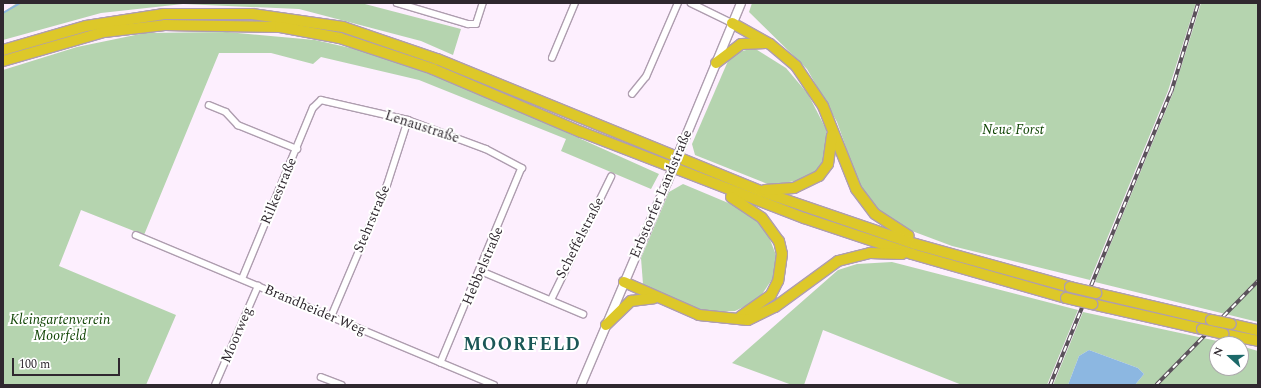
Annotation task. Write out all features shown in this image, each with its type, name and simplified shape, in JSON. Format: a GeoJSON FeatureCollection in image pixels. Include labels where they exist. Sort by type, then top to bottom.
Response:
{"type":"FeatureCollection","features":[{"type":"Feature","properties":{"kind":"highway"},"geometry":{"type":"LineString","coordinates":[[3,50],[86,26],[164,14],[252,14],[312,21],[369,35],[431,57],[760,190],[950,254],[1070,287],[1258,330]]}},
{"type":"Feature","properties":{"kind":"highway"},"geometry":{"type":"LineString","coordinates":[[732,23],[770,44],[806,79],[832,125],[856,189],[875,214],[902,233],[950,254]]}},
{"type":"Feature","properties":{"kind":"highway"},"geometry":{"type":"LineString","coordinates":[[3,62],[88,36],[143,27],[222,24],[310,32],[372,47],[433,69],[713,185],[912,254],[1066,298],[1258,341]]}},
{"type":"Feature","properties":{"kind":"highway"},"geometry":{"type":"LineString","coordinates":[[716,63],[741,44],[770,44]]}},
{"type":"Feature","properties":{"kind":"highway"},"geometry":{"type":"LineString","coordinates":[[760,190],[794,188],[819,176],[832,149],[832,125]]}},
{"type":"Feature","properties":{"kind":"highway"},"geometry":{"type":"LineString","coordinates":[[713,185],[762,218],[775,235],[782,254],[780,275],[771,295],[735,319]]}},
{"type":"Feature","properties":{"kind":"highway"},"geometry":{"type":"LineString","coordinates":[[624,282],[658,298],[711,318],[735,319],[761,315],[838,261],[870,254],[912,254]]}},
{"type":"Feature","properties":{"kind":"highway"},"geometry":{"type":"LineString","coordinates":[[606,325],[631,301],[658,298]]}},
{"type":"Feature","properties":{"kind":"street"},"geometry":{"type":"LineString","coordinates":[[397,3],[407,4],[476,24],[483,3]]}},
{"type":"Feature","properties":{"kind":"street"},"geometry":{"type":"LineString","coordinates":[[552,58],[575,3]]}},
{"type":"Feature","properties":{"kind":"street"},"geometry":{"type":"LineString","coordinates":[[632,94],[646,77],[678,3]]}},
{"type":"Feature","properties":{"kind":"street"},"geometry":{"type":"LineString","coordinates":[[691,3],[732,23]]}},
{"type":"Feature","properties":{"kind":"street","name":"Erbstorfer Landstraße"},"geometry":{"type":"LineString","coordinates":[[580,385],[668,180],[741,3]]}},
{"type":"Feature","properties":{"kind":"street","name":"Lenaustraße"},"geometry":{"type":"LineString","coordinates":[[317,103],[328,100],[408,120],[486,149],[522,168]]}},
{"type":"Feature","properties":{"kind":"street","name":"Rilkestraße"},"geometry":{"type":"LineString","coordinates":[[242,279],[317,103]]}},
{"type":"Feature","properties":{"kind":"street"},"geometry":{"type":"LineString","coordinates":[[209,105],[226,112],[238,124],[297,149]]}},
{"type":"Feature","properties":{"kind":"street","name":"Stehrstraße"},"geometry":{"type":"LineString","coordinates":[[331,317],[387,185],[408,120]]}},
{"type":"Feature","properties":{"kind":"street","name":"Hebbelstraße"},"geometry":{"type":"LineString","coordinates":[[441,363],[522,168]]}},
{"type":"Feature","properties":{"kind":"street","name":"Scheffelstraße"},"geometry":{"type":"LineString","coordinates":[[551,300],[611,177]]}},
{"type":"Feature","properties":{"kind":"street","name":"Brandheider Weg"},"geometry":{"type":"LineString","coordinates":[[136,234],[494,385]]}},
{"type":"Feature","properties":{"kind":"street"},"geometry":{"type":"LineString","coordinates":[[480,271],[583,314]]}},
{"type":"Feature","properties":{"kind":"street","name":"Moorweg"},"geometry":{"type":"LineString","coordinates":[[216,385],[258,286]]}},
{"type":"Feature","properties":{"kind":"street"},"geometry":{"type":"LineString","coordinates":[[321,377],[342,385]]}},
{"type":"Feature","properties":{"kind":"green space"},"geometry":{"type":"Polygon","coordinates":[[[17,3],[361,3],[461,29],[453,55],[421,41],[299,9],[183,4],[101,13],[3,40],[3,12],[17,3]]]}},
{"type":"Feature","properties":{"kind":"green space","name":"Neue Forst"},"geometry":{"type":"Polygon","coordinates":[[[752,3],[1196,3],[1168,91],[1090,280],[952,246],[904,228],[879,211],[860,187],[837,122],[807,69],[749,12],[752,3]]]}},
{"type":"Feature","properties":{"kind":"green space"},"geometry":{"type":"Polygon","coordinates":[[[1201,3],[1258,3],[1258,322],[1095,282],[1173,93],[1201,3]]]}},
{"type":"Feature","properties":{"kind":"green space","name":"Kleingartenverein Moorfeld"},"geometry":{"type":"Polygon","coordinates":[[[227,32],[315,40],[364,51],[463,86],[659,174],[651,189],[561,151],[566,139],[419,80],[321,57],[313,64],[271,53],[219,53],[144,235],[81,210],[59,266],[176,315],[146,385],[3,385],[3,70],[77,47],[145,33],[227,32]]]}},
{"type":"Feature","properties":{"kind":"green space"},"geometry":{"type":"Polygon","coordinates":[[[754,48],[786,68],[808,94],[826,129],[827,146],[823,161],[815,172],[802,180],[770,185],[695,155],[692,144],[731,54],[754,48]]]}},
{"type":"Feature","properties":{"kind":"green space"},"geometry":{"type":"Polygon","coordinates":[[[683,184],[745,210],[767,232],[776,255],[773,278],[758,300],[735,311],[712,312],[680,304],[643,284],[641,258],[669,192],[683,184]]]}},
{"type":"Feature","properties":{"kind":"green space"},"geometry":{"type":"Polygon","coordinates":[[[892,262],[1078,310],[1047,385],[962,385],[823,330],[804,385],[792,385],[732,363],[838,270],[857,264],[892,262]]]}},
{"type":"Feature","properties":{"kind":"green space"},"geometry":{"type":"Polygon","coordinates":[[[1083,312],[1209,339],[1209,376],[1249,376],[1249,348],[1258,351],[1258,385],[1135,385],[1144,374],[1138,368],[1089,350],[1079,356],[1068,385],[1053,385],[1083,312]]]}},
{"type":"Feature","properties":{"kind":"water"},"geometry":{"type":"Polygon","coordinates":[[[1089,350],[1138,368],[1144,374],[1135,385],[1068,385],[1079,356],[1089,350]]]}},
{"type":"Feature","properties":{"kind":"waterway"},"geometry":{"type":"LineString","coordinates":[[3,13],[20,3]]}},
{"type":"Feature","properties":{"kind":"railway"},"geometry":{"type":"LineString","coordinates":[[1050,385],[1171,92],[1198,3]]}},
{"type":"Feature","properties":{"kind":"railway"},"geometry":{"type":"LineString","coordinates":[[1156,385],[1258,281]]}},
{"type":"Feature","properties":{"kind":"district","name":"MOORFELD"},"geometry":{"type":"Point","coordinates":[522,345]}}]}
